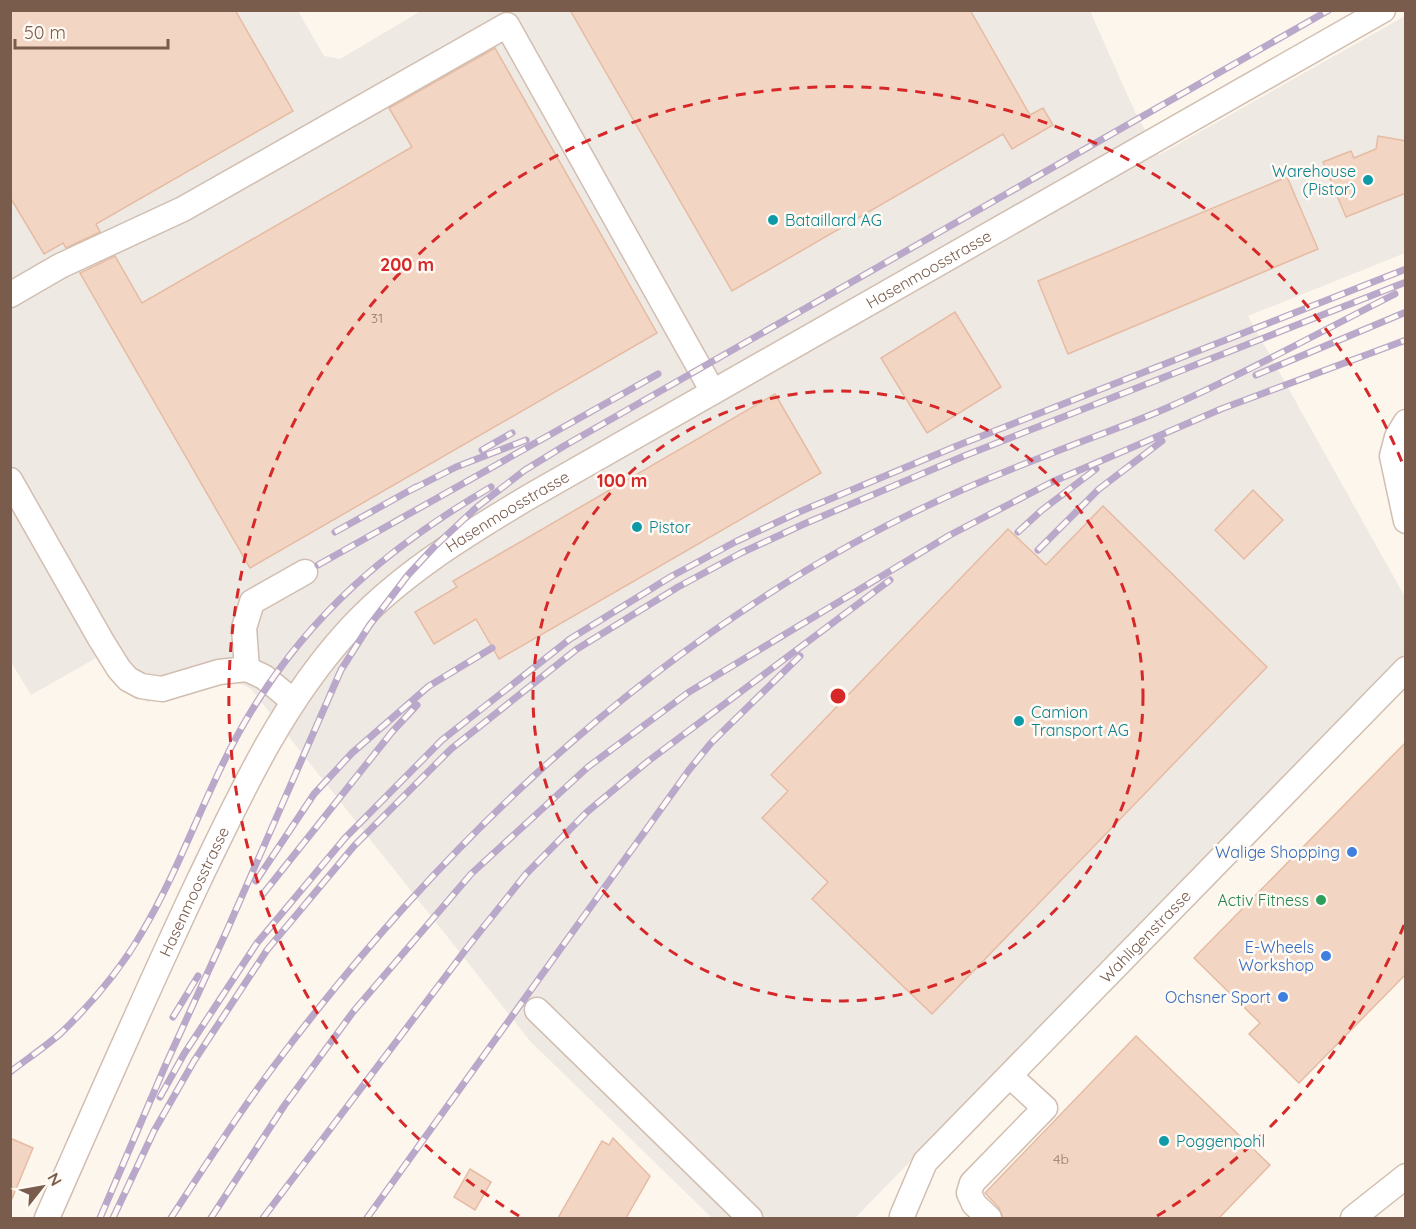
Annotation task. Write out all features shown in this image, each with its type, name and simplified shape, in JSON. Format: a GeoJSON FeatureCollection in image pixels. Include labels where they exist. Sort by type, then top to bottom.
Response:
{"type":"FeatureCollection","features":[{"type":"Feature","properties":{"kind":"street","name":"Hasenmoosstrasse"},"geometry":{"type":"LineString","coordinates":[[47,1218],[152,979],[257,762],[293,700],[323,660],[386,594],[428,560],[527,498],[1383,10]]}},
{"type":"Feature","properties":{"kind":"street"},"geometry":{"type":"LineString","coordinates":[[10,295],[60,266],[183,209],[507,25],[713,392]]}},
{"type":"Feature","properties":{"kind":"street"},"geometry":{"type":"LineString","coordinates":[[1406,422],[1397,437],[1392,456],[1406,521]]}},
{"type":"Feature","properties":{"kind":"street"},"geometry":{"type":"LineString","coordinates":[[10,480],[113,661],[128,679],[141,686],[162,688],[219,672],[247,669],[264,677],[293,700]]}},
{"type":"Feature","properties":{"kind":"street"},"geometry":{"type":"LineString","coordinates":[[247,669],[244,628],[252,602],[305,572]]}},
{"type":"Feature","properties":{"kind":"street","name":"Wahligenstrasse"},"geometry":{"type":"LineString","coordinates":[[898,1218],[925,1162],[1405,671]]}},
{"type":"Feature","properties":{"kind":"street"},"geometry":{"type":"LineString","coordinates":[[537,1010],[750,1218]]}},
{"type":"Feature","properties":{"kind":"street"},"geometry":{"type":"LineString","coordinates":[[989,1218],[974,1204],[969,1193],[972,1183],[1045,1108],[1010,1076]]}},
{"type":"Feature","properties":{"kind":"street"},"geometry":{"type":"LineString","coordinates":[[1353,1218],[1406,1176]]}},
{"type":"Feature","properties":{"kind":"shaded area"},"geometry":{"type":"Polygon","coordinates":[[[11,11],[298,11],[324,56],[340,59],[421,11],[1090,11],[1136,114],[1159,155],[1405,16],[1405,253],[1248,316],[1405,597],[1405,654],[855,1218],[712,1218],[530,1041],[251,689],[233,680],[173,700],[147,702],[120,690],[96,658],[31,695],[11,662],[10,282],[14,280],[10,274],[11,11]]]}},
{"type":"Feature","properties":{"kind":"building"},"geometry":{"type":"Polygon","coordinates":[[[10,10],[235,10],[293,111],[96,224],[100,232],[66,248],[63,243],[44,254],[10,197],[10,10]]]}},
{"type":"Feature","properties":{"kind":"building","name":"Bataillard AG"},"geometry":{"type":"Polygon","coordinates":[[[570,10],[970,10],[1030,115],[1043,108],[1053,125],[1012,149],[1003,134],[732,291],[570,10]]]}},
{"type":"Feature","properties":{"kind":"building"},"geometry":{"type":"Polygon","coordinates":[[[495,48],[657,333],[250,568],[80,273],[115,256],[142,303],[412,147],[389,108],[495,48]]]}},
{"type":"Feature","properties":{"kind":"building","name":"Warehouse (Pistor)"},"geometry":{"type":"Polygon","coordinates":[[[1378,136],[1406,141],[1406,193],[1346,217],[1323,162],[1351,151],[1354,158],[1376,149],[1378,136]]]}},
{"type":"Feature","properties":{"kind":"building"},"geometry":{"type":"Polygon","coordinates":[[[1287,177],[1318,249],[1068,354],[1038,281],[1287,177]]]}},
{"type":"Feature","properties":{"kind":"building"},"geometry":{"type":"Polygon","coordinates":[[[955,312],[1001,387],[927,433],[881,358],[955,312]]]}},
{"type":"Feature","properties":{"kind":"building","name":"Pistor"},"geometry":{"type":"Polygon","coordinates":[[[775,394],[821,473],[499,659],[476,619],[434,644],[415,612],[457,587],[453,581],[775,394]]]}},
{"type":"Feature","properties":{"kind":"building"},"geometry":{"type":"Polygon","coordinates":[[[1253,490],[1283,520],[1244,559],[1215,530],[1253,490]]]}},
{"type":"Feature","properties":{"kind":"building","name":"Camion Transport AG"},"geometry":{"type":"Polygon","coordinates":[[[1103,506],[1267,667],[932,1014],[812,899],[828,882],[762,818],[788,791],[771,775],[1008,529],[1046,565],[1103,506]]]}},
{"type":"Feature","properties":{"kind":"building","name":"Walige Shopping"},"geometry":{"type":"Polygon","coordinates":[[[1406,742],[1406,974],[1299,1083],[1249,1034],[1260,1023],[1194,958],[1406,742]]]}},
{"type":"Feature","properties":{"kind":"building","name":"Poggenpohl"},"geometry":{"type":"Polygon","coordinates":[[[1136,1036],[1270,1165],[1219,1218],[1003,1218],[999,1208],[985,1193],[1136,1036]]]}},
{"type":"Feature","properties":{"kind":"building"},"geometry":{"type":"Polygon","coordinates":[[[10,1138],[33,1148],[11,1201],[10,1201],[10,1138]]]}},
{"type":"Feature","properties":{"kind":"building"},"geometry":{"type":"Polygon","coordinates":[[[613,1138],[650,1176],[626,1218],[558,1218],[602,1141],[609,1145],[613,1138]]]}},
{"type":"Feature","properties":{"kind":"building"},"geometry":{"type":"Polygon","coordinates":[[[470,1169],[491,1182],[475,1210],[454,1197],[470,1169]]]}},
{"type":"Feature","properties":{"kind":"railway"},"geometry":{"type":"LineString","coordinates":[[100,1218],[341,670],[369,626],[408,575],[434,547],[477,507],[525,470],[564,446],[1329,10]]}},
{"type":"Feature","properties":{"kind":"railway"},"geometry":{"type":"LineString","coordinates":[[160,1097],[184,1054],[257,943],[345,838],[442,740],[570,639],[672,576],[735,542],[799,512],[959,445],[1406,269]]}},
{"type":"Feature","properties":{"kind":"railway"},"geometry":{"type":"LineString","coordinates":[[113,1218],[154,1131],[194,1061],[267,950],[354,846],[451,749],[577,649],[678,587],[741,553],[804,524],[964,456],[1406,282]]}},
{"type":"Feature","properties":{"kind":"railway"},"geometry":{"type":"LineString","coordinates":[[171,1218],[277,1062],[337,985],[400,911],[467,840],[538,773],[611,709],[688,649],[768,594],[899,519],[996,476],[1139,420],[1198,394],[1395,294]]}},
{"type":"Feature","properties":{"kind":"railway"},"geometry":{"type":"LineString","coordinates":[[1256,375],[1406,312]]}},
{"type":"Feature","properties":{"kind":"railway"},"geometry":{"type":"LineString","coordinates":[[211,1218],[284,1106],[353,1012],[471,874],[588,767],[689,692],[950,535],[1052,482],[1221,409],[1406,340]]}},
{"type":"Feature","properties":{"kind":"railway"},"geometry":{"type":"LineString","coordinates":[[318,565],[658,374]]}},
{"type":"Feature","properties":{"kind":"railway"},"geometry":{"type":"LineString","coordinates":[[482,450],[512,433]]}},
{"type":"Feature","properties":{"kind":"railway"},"geometry":{"type":"LineString","coordinates":[[411,490],[456,467],[526,440]]}},
{"type":"Feature","properties":{"kind":"railway"},"geometry":{"type":"LineString","coordinates":[[1038,550],[1099,489],[1162,441]]}},
{"type":"Feature","properties":{"kind":"railway"},"geometry":{"type":"LineString","coordinates":[[1018,532],[1042,510],[1096,469]]}},
{"type":"Feature","properties":{"kind":"railway"},"geometry":{"type":"LineString","coordinates":[[335,532],[416,487]]}},
{"type":"Feature","properties":{"kind":"railway"},"geometry":{"type":"LineString","coordinates":[[10,1072],[72,1022],[124,961],[170,880],[234,742],[273,678],[298,645],[355,585],[386,558],[419,533],[491,487]]}},
{"type":"Feature","properties":{"kind":"railway"},"geometry":{"type":"LineString","coordinates":[[263,1218],[470,944],[526,874],[587,812],[647,762],[890,580]]}},
{"type":"Feature","properties":{"kind":"railway"},"geometry":{"type":"LineString","coordinates":[[256,881],[314,794],[352,753],[429,686],[492,648]]}},
{"type":"Feature","properties":{"kind":"railway"},"geometry":{"type":"LineString","coordinates":[[367,1218],[689,770],[711,743],[800,656]]}},
{"type":"Feature","properties":{"kind":"railway"},"geometry":{"type":"LineString","coordinates":[[263,894],[392,732],[417,705]]}},
{"type":"Feature","properties":{"kind":"railway"},"geometry":{"type":"LineString","coordinates":[[173,1017],[198,976]]}},
{"type":"Feature","properties":{"kind":"place","name":"Warehouse (Pistor)"},"geometry":{"type":"Point","coordinates":[1368,180]}},
{"type":"Feature","properties":{"kind":"place","name":"Bataillard AG"},"geometry":{"type":"Point","coordinates":[773,220]}},
{"type":"Feature","properties":{"kind":"place","name":"Pistor"},"geometry":{"type":"Point","coordinates":[637,527]}},
{"type":"Feature","properties":{"kind":"place","name":"Camion Transport AG"},"geometry":{"type":"Point","coordinates":[1019,721]}},
{"type":"Feature","properties":{"kind":"place","name":"Walige Shopping"},"geometry":{"type":"Point","coordinates":[1352,852]}},
{"type":"Feature","properties":{"kind":"place","name":"Activ Fitness"},"geometry":{"type":"Point","coordinates":[1321,900]}},
{"type":"Feature","properties":{"kind":"place","name":"E-Wheels Workshop"},"geometry":{"type":"Point","coordinates":[1326,956]}},
{"type":"Feature","properties":{"kind":"place","name":"Ochsner Sport"},"geometry":{"type":"Point","coordinates":[1283,997]}},
{"type":"Feature","properties":{"kind":"place","name":"Poggenpohl"},"geometry":{"type":"Point","coordinates":[1164,1141]}}]}
